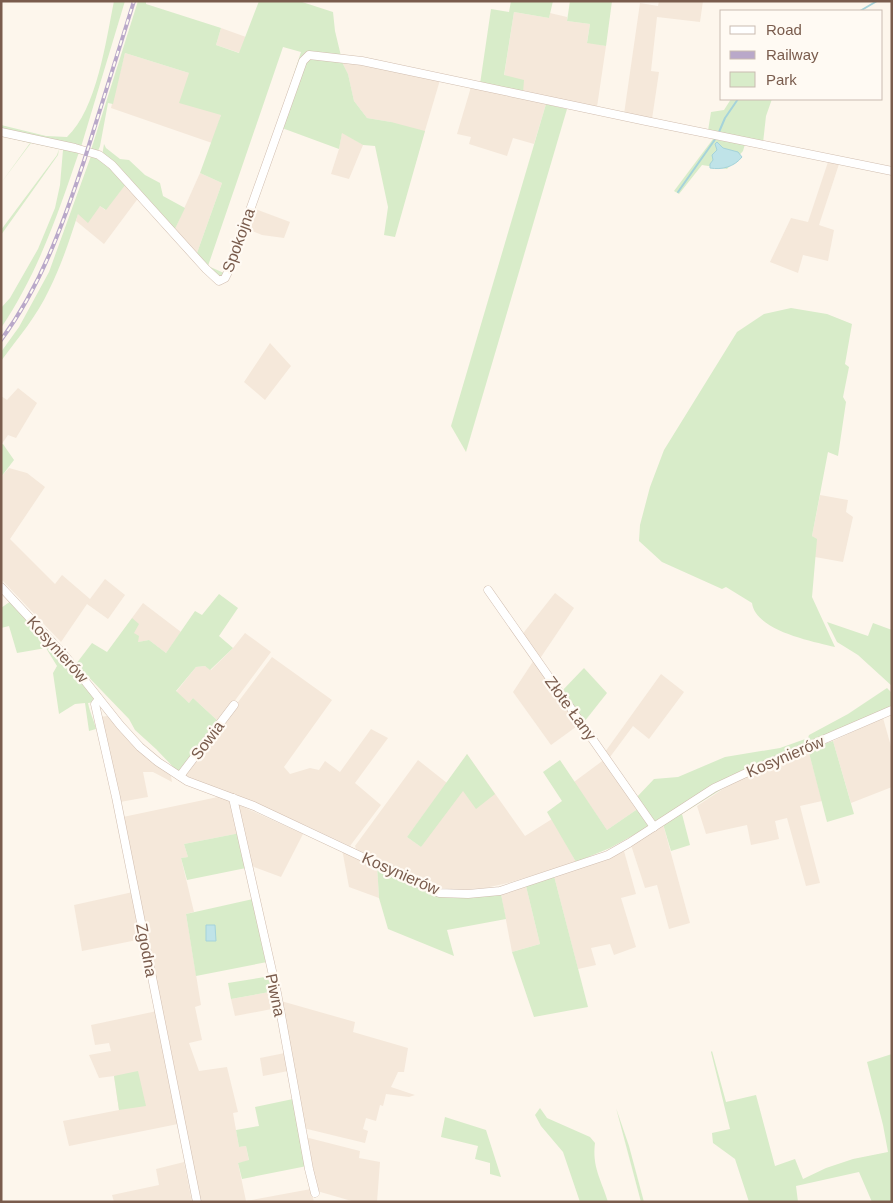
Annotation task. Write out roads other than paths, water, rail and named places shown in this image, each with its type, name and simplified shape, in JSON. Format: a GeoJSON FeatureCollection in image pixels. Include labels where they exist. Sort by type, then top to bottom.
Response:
{"type":"FeatureCollection","features":[{"type":"Feature","properties":{"kind":"street","name":"Spokojna"},"geometry":{"type":"LineString","coordinates":[[1,132],[99,155],[112,165],[206,269],[219,280],[224,278],[228,272],[303,61],[309,55],[342,58],[381,65],[892,171]]}},
{"type":"Feature","properties":{"kind":"street","name":"Kosynierów"},"geometry":{"type":"LineString","coordinates":[[1,587],[66,657],[140,747],[186,781],[234,798],[304,828],[439,893],[468,894],[500,891],[608,855],[721,785],[892,710]]}},
{"type":"Feature","properties":{"kind":"street","name":"Złote Łany"},"geometry":{"type":"LineString","coordinates":[[488,590],[654,827]]}},
{"type":"Feature","properties":{"kind":"street","name":"Zgodna"},"geometry":{"type":"LineString","coordinates":[[99,699],[95,704],[116,797],[197,1202]]}},
{"type":"Feature","properties":{"kind":"street","name":"Sowia"},"geometry":{"type":"LineString","coordinates":[[180,776],[234,704]]}},
{"type":"Feature","properties":{"kind":"street","name":"Piwna"},"geometry":{"type":"LineString","coordinates":[[234,798],[277,992],[309,1169],[315,1192]]}},
{"type":"Feature","properties":{"kind":"water"},"geometry":{"type":"Polygon","coordinates":[[[717,142],[723,148],[738,152],[742,157],[728,167],[710,168],[713,160],[712,155],[717,150],[715,144],[717,142]]]}},
{"type":"Feature","properties":{"kind":"water"},"geometry":{"type":"Polygon","coordinates":[[[206,925],[215,925],[216,941],[206,941],[206,925]]]}},
{"type":"Feature","properties":{"kind":"waterway"},"geometry":{"type":"LineString","coordinates":[[862,10],[877,1]]}},
{"type":"Feature","properties":{"kind":"waterway"},"geometry":{"type":"LineString","coordinates":[[719,132],[725,118],[737,100]]}},
{"type":"Feature","properties":{"kind":"waterway"},"geometry":{"type":"LineString","coordinates":[[678,192],[716,138]]}},
{"type":"Feature","properties":{"kind":"railway"},"geometry":{"type":"LineString","coordinates":[[1,340],[28,298],[50,254],[84,161],[134,1]]}}]}
